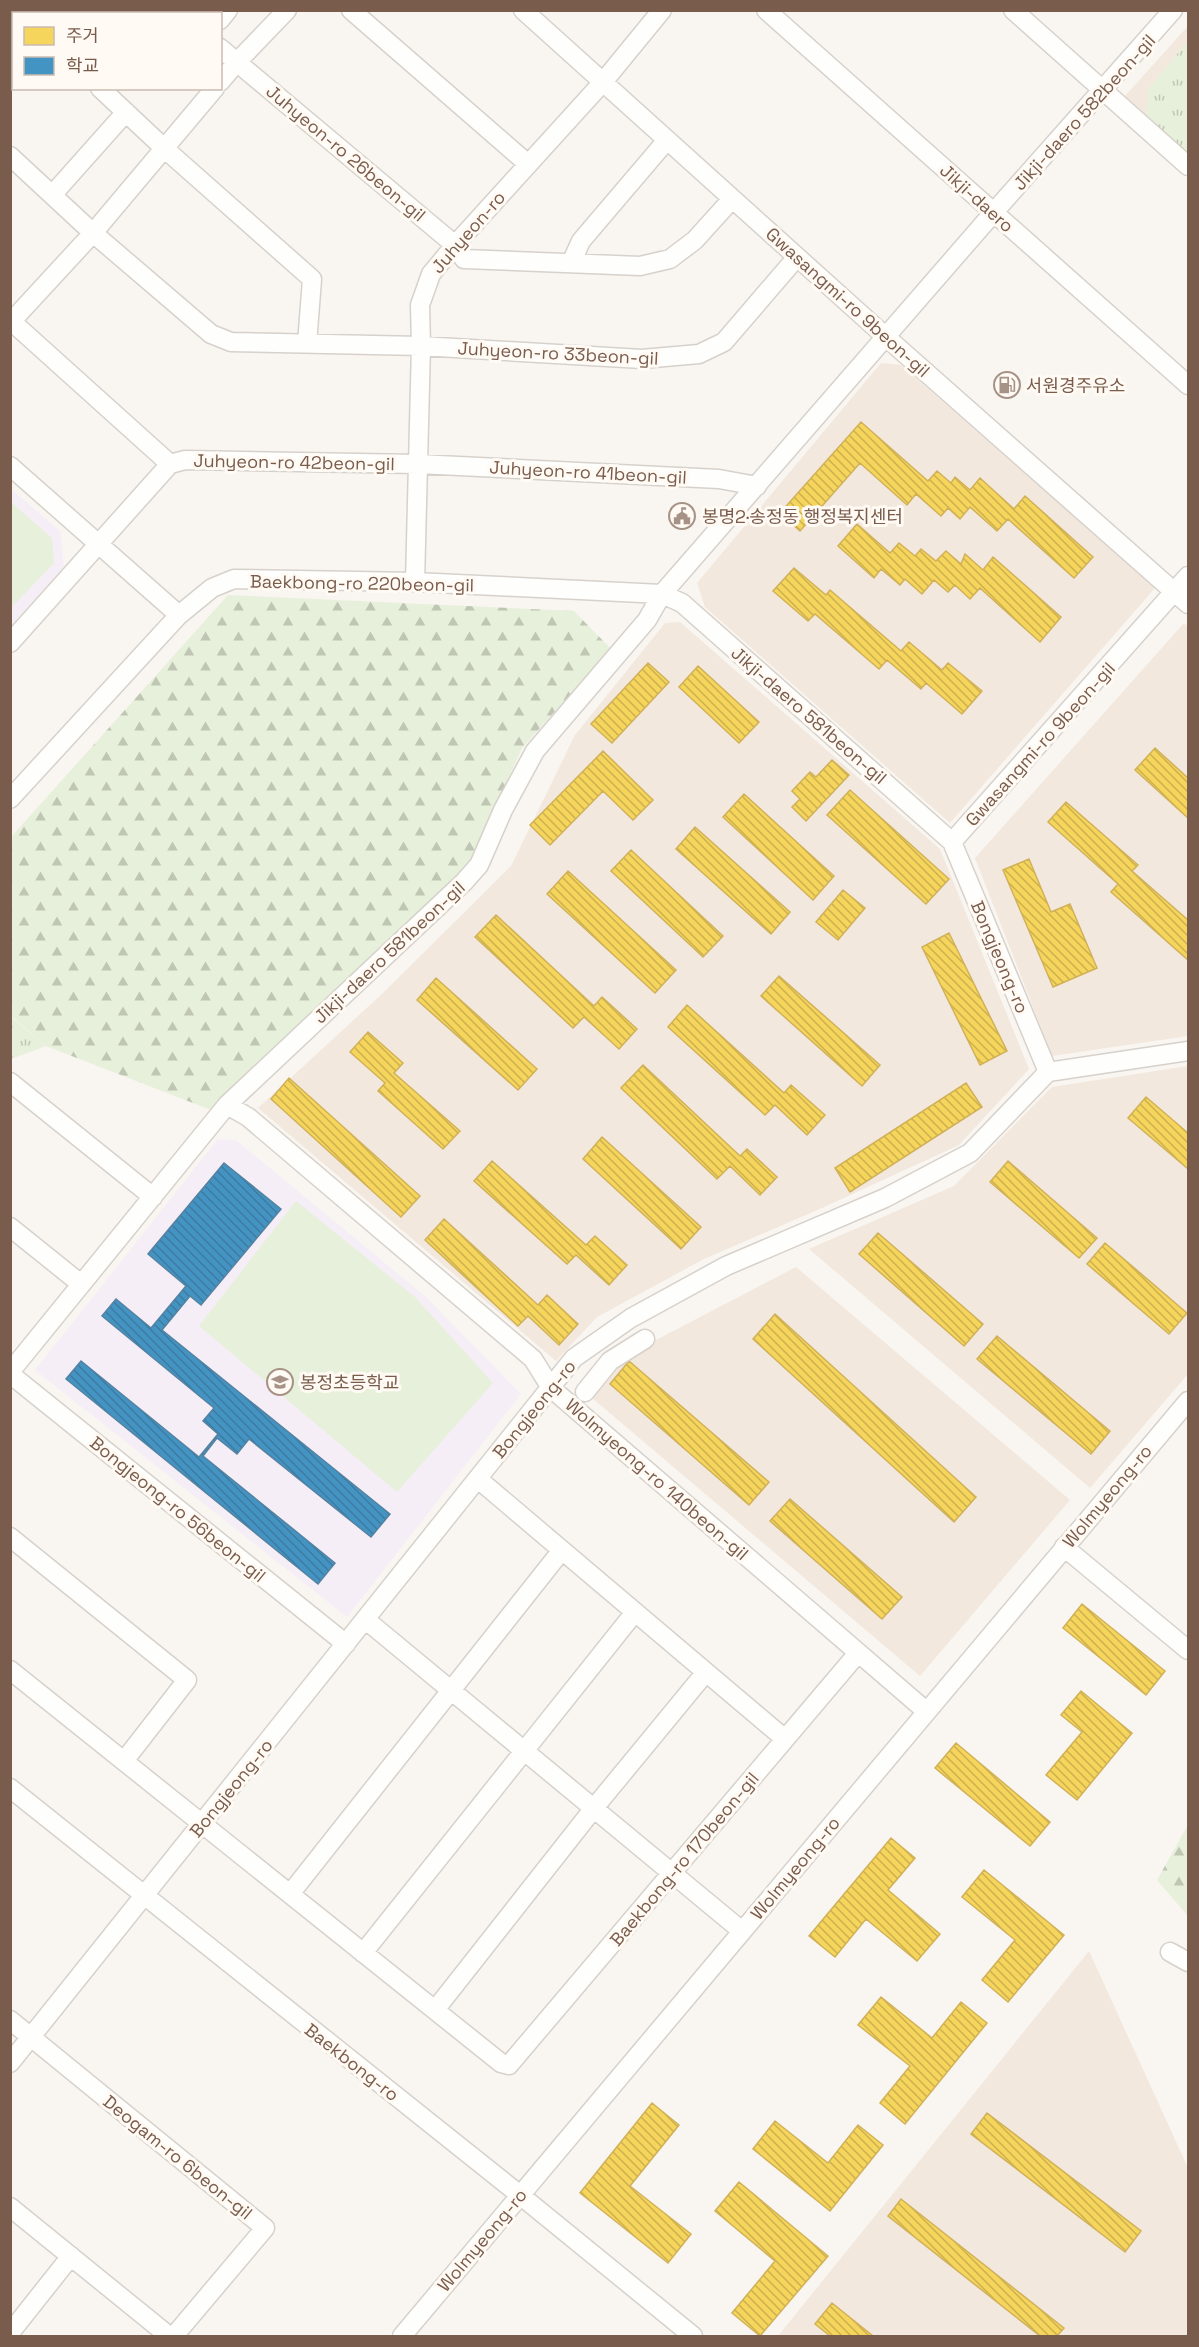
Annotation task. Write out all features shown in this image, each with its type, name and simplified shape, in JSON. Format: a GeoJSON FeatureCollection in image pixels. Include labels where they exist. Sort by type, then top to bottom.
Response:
{"type":"FeatureCollection","features":[{"type":"Feature","properties":{"kind":"street"},"geometry":{"type":"LineString","coordinates":[[222,80],[287,10]]}},
{"type":"Feature","properties":{"kind":"street"},"geometry":{"type":"LineString","coordinates":[[351,10],[528,164]]}},
{"type":"Feature","properties":{"kind":"street","name":"Gwasangmi-ro 9beon-gil"},"geometry":{"type":"LineString","coordinates":[[523,10],[886,337],[1182,598],[952,842]]}},
{"type":"Feature","properties":{"kind":"street","name":"Juhyeon-ro"},"geometry":{"type":"LineString","coordinates":[[415,582],[420,305],[431,274],[454,245],[603,82],[662,10]]}},
{"type":"Feature","properties":{"kind":"street","name":"Jikji-daero"},"geometry":{"type":"LineString","coordinates":[[766,10],[1188,385]]}},
{"type":"Feature","properties":{"kind":"street"},"geometry":{"type":"LineString","coordinates":[[1013,10],[1188,166]]}},
{"type":"Feature","properties":{"kind":"street","name":"Jikji-daero 582beon-gil"},"geometry":{"type":"LineString","coordinates":[[994,212],[1173,10]]}},
{"type":"Feature","properties":{"kind":"street","name":"Juhyeon-ro 26beon-gil"},"geometry":{"type":"LineString","coordinates":[[222,50],[454,245],[464,259],[571,263]]}},
{"type":"Feature","properties":{"kind":"street"},"geometry":{"type":"LineString","coordinates":[[102,90],[312,279],[308,344]]}},
{"type":"Feature","properties":{"kind":"street"},"geometry":{"type":"LineString","coordinates":[[10,643],[170,464],[11,322],[93,233],[213,90]]}},
{"type":"Feature","properties":{"kind":"street"},"geometry":{"type":"LineString","coordinates":[[53,194],[126,112]]}},
{"type":"Feature","properties":{"kind":"street"},"geometry":{"type":"LineString","coordinates":[[667,140],[581,241],[571,263],[640,266],[670,259],[695,240],[732,199]]}},
{"type":"Feature","properties":{"kind":"street","name":"Juhyeon-ro 33beon-gil"},"geometry":{"type":"LineString","coordinates":[[10,156],[93,233],[211,334],[231,342],[421,346],[642,359],[699,354],[724,342],[797,257]]}},
{"type":"Feature","properties":{"kind":"street","name":"Jikji-daero 581beon-gil"},"geometry":{"type":"LineString","coordinates":[[10,1373],[227,1105],[464,882],[479,865],[503,810],[535,751],[647,620],[662,594],[994,212]]}},
{"type":"Feature","properties":{"kind":"street","name":"Juhyeon-ro 42beon-gil"},"geometry":{"type":"LineString","coordinates":[[170,464],[185,460],[418,464]]}},
{"type":"Feature","properties":{"kind":"street","name":"Juhyeon-ro 41beon-gil"},"geometry":{"type":"LineString","coordinates":[[418,464],[719,479],[757,486]]}},
{"type":"Feature","properties":{"kind":"street"},"geometry":{"type":"LineString","coordinates":[[10,466],[179,615]]}},
{"type":"Feature","properties":{"kind":"street"},"geometry":{"type":"LineString","coordinates":[[1182,598],[1188,576]]}},
{"type":"Feature","properties":{"kind":"street","name":"Baekbong-ro 220beon-gil"},"geometry":{"type":"LineString","coordinates":[[10,799],[179,615],[212,588],[234,579],[415,582],[662,594]]}},
{"type":"Feature","properties":{"kind":"street","name":"Jikji-daero 581beon-gil"},"geometry":{"type":"LineString","coordinates":[[662,594],[682,603],[952,842]]}},
{"type":"Feature","properties":{"kind":"street","name":"Bongjeong-ro"},"geometry":{"type":"LineString","coordinates":[[10,2062],[574,1358],[631,1318],[726,1266],[885,1198],[970,1153],[1048,1072],[952,842]]}},
{"type":"Feature","properties":{"kind":"street"},"geometry":{"type":"LineString","coordinates":[[1048,1072],[1188,1051]]}},
{"type":"Feature","properties":{"kind":"street"},"geometry":{"type":"LineString","coordinates":[[10,1082],[153,1197]]}},
{"type":"Feature","properties":{"kind":"street","name":"Wolmyeong-ro 140beon-gil"},"geometry":{"type":"LineString","coordinates":[[227,1105],[248,1117],[533,1359],[550,1388],[926,1711]]}},
{"type":"Feature","properties":{"kind":"street"},"geometry":{"type":"LineString","coordinates":[[10,1227],[81,1284]]}},
{"type":"Feature","properties":{"kind":"street"},"geometry":{"type":"LineString","coordinates":[[585,1392],[610,1361],[645,1339]]}},
{"type":"Feature","properties":{"kind":"street","name":"Bongjeong-ro 56beon-gil"},"geometry":{"type":"LineString","coordinates":[[10,1373],[346,1644]]}},
{"type":"Feature","properties":{"kind":"street","name":"Wolmyeong-ro"},"geometry":{"type":"LineString","coordinates":[[402,2337],[1188,1401]]}},
{"type":"Feature","properties":{"kind":"street"},"geometry":{"type":"LineString","coordinates":[[478,1479],[785,1739]]}},
{"type":"Feature","properties":{"kind":"street"},"geometry":{"type":"LineString","coordinates":[[10,1537],[187,1680],[124,1761]]}},
{"type":"Feature","properties":{"kind":"street"},"geometry":{"type":"LineString","coordinates":[[1064,1547],[1188,1650]]}},
{"type":"Feature","properties":{"kind":"street"},"geometry":{"type":"LineString","coordinates":[[290,1894],[562,1550]]}},
{"type":"Feature","properties":{"kind":"street"},"geometry":{"type":"LineString","coordinates":[[363,1953],[635,1612]]}},
{"type":"Feature","properties":{"kind":"street"},"geometry":{"type":"LineString","coordinates":[[366,1620],[742,1931]]}},
{"type":"Feature","properties":{"kind":"street","name":"Baekbong-ro 170beon-gil"},"geometry":{"type":"LineString","coordinates":[[435,2010],[501,2063],[509,2065],[858,1653]]}},
{"type":"Feature","properties":{"kind":"street"},"geometry":{"type":"LineString","coordinates":[[10,1670],[435,2010],[594,1808],[706,1672]]}},
{"type":"Feature","properties":{"kind":"street","name":"Baekbong-ro"},"geometry":{"type":"LineString","coordinates":[[10,1788],[520,2195],[693,2337]]}},
{"type":"Feature","properties":{"kind":"street"},"geometry":{"type":"LineString","coordinates":[[1170,1953],[1188,1962]]}},
{"type":"Feature","properties":{"kind":"street","name":"Deogam-ro 6beon-gil"},"geometry":{"type":"LineString","coordinates":[[10,2020],[265,2229],[174,2337]]}},
{"type":"Feature","properties":{"kind":"street"},"geometry":{"type":"LineString","coordinates":[[10,2208],[169,2337]]}},
{"type":"Feature","properties":{"kind":"street"},"geometry":{"type":"LineString","coordinates":[[10,2333],[71,2256]]}},
{"type":"Feature","properties":{"kind":"shaded area"},"geometry":{"type":"Polygon","coordinates":[[[1188,26],[1188,153],[1125,96],[1188,26]]]}},
{"type":"Feature","properties":{"kind":"shaded area"},"geometry":{"type":"Polygon","coordinates":[[[881,363],[901,365],[1155,588],[950,823],[705,607],[697,583],[881,363]]]}},
{"type":"Feature","properties":{"kind":"shaded area"},"geometry":{"type":"Polygon","coordinates":[[[11,489],[60,531],[64,566],[11,626],[11,489]]]}},
{"type":"Feature","properties":{"kind":"shaded area"},"geometry":{"type":"Polygon","coordinates":[[[680,622],[940,849],[1029,1069],[959,1145],[704,1259],[597,1317],[556,1361],[258,1108],[383,993],[511,866],[575,735],[665,623],[680,622]]]}},
{"type":"Feature","properties":{"kind":"shaded area"},"geometry":{"type":"Polygon","coordinates":[[[1184,623],[1188,627],[1188,1036],[1052,1056],[975,858],[1184,623]]]}},
{"type":"Feature","properties":{"kind":"shaded area"},"geometry":{"type":"Polygon","coordinates":[[[1188,1066],[1188,1374],[1090,1488],[809,1249],[954,1186],[1052,1087],[1188,1066]]]}},
{"type":"Feature","properties":{"kind":"shaded area","name":"봉정초등학교"},"geometry":{"type":"Polygon","coordinates":[[[218,1139],[236,1140],[426,1297],[521,1394],[347,1617],[35,1370],[218,1139]]]}},
{"type":"Feature","properties":{"kind":"shaded area"},"geometry":{"type":"Polygon","coordinates":[[[796,1267],[1070,1500],[920,1676],[585,1392],[606,1366],[796,1267]]]}},
{"type":"Feature","properties":{"kind":"shaded area"},"geometry":{"type":"Polygon","coordinates":[[[1089,1951],[1188,2168],[1188,2336],[778,2336],[1089,1951]]]}},
{"type":"Feature","properties":{"kind":"green space"},"geometry":{"type":"Polygon","coordinates":[[[1188,41],[1188,153],[1147,116],[1148,89],[1188,41]]]}},
{"type":"Feature","properties":{"kind":"green space"},"geometry":{"type":"Polygon","coordinates":[[[11,502],[52,538],[54,563],[11,608],[11,502]]]}},
{"type":"Feature","properties":{"kind":"green space"},"geometry":{"type":"Polygon","coordinates":[[[228,595],[574,611],[611,649],[522,748],[471,863],[211,1110],[46,1046],[11,1016],[11,837],[228,595]]]}},
{"type":"Feature","properties":{"kind":"green space"},"geometry":{"type":"Polygon","coordinates":[[[11,1017],[46,1046],[11,1059],[11,1017]]]}},
{"type":"Feature","properties":{"kind":"green space"},"geometry":{"type":"Polygon","coordinates":[[[296,1201],[415,1297],[493,1383],[397,1492],[199,1326],[296,1201]]]}},
{"type":"Feature","properties":{"kind":"green space"},"geometry":{"type":"Polygon","coordinates":[[[1188,1825],[1188,1916],[1157,1880],[1188,1825]]]}},
{"type":"Feature","properties":{"kind":"building: 주거"},"geometry":{"type":"Polygon","coordinates":[[[861,422],[928,481],[937,471],[951,483],[955,477],[970,490],[980,478],[1014,509],[1025,496],[1093,557],[1074,578],[1008,519],[997,531],[970,507],[960,519],[948,508],[941,516],[916,494],[907,505],[860,463],[800,531],[780,513],[861,422]]]}},
{"type":"Feature","properties":{"kind":"building: 주거"},"geometry":{"type":"Polygon","coordinates":[[[857,524],[890,553],[899,543],[915,556],[921,549],[936,561],[946,551],[961,564],[965,554],[983,570],[993,557],[1061,617],[1040,642],[980,588],[970,599],[955,585],[948,592],[934,580],[922,594],[905,579],[900,585],[881,569],[874,578],[838,546],[857,524]]]}},
{"type":"Feature","properties":{"kind":"building: 주거"},"geometry":{"type":"Polygon","coordinates":[[[794,568],[826,595],[830,590],[901,651],[909,642],[942,670],[948,663],[982,691],[962,714],[926,683],[921,689],[887,660],[879,669],[815,614],[808,621],[773,591],[794,568]]]}},
{"type":"Feature","properties":{"kind":"building: 주거"},"geometry":{"type":"Polygon","coordinates":[[[648,663],[669,682],[612,743],[591,724],[648,663]]]}},
{"type":"Feature","properties":{"kind":"building: 주거"},"geometry":{"type":"Polygon","coordinates":[[[698,666],[759,722],[739,743],[679,687],[698,666]]]}},
{"type":"Feature","properties":{"kind":"building: 주거"},"geometry":{"type":"Polygon","coordinates":[[[1155,748],[1188,778],[1188,818],[1135,770],[1155,748]]]}},
{"type":"Feature","properties":{"kind":"building: 주거"},"geometry":{"type":"Polygon","coordinates":[[[603,751],[653,800],[633,820],[603,791],[550,845],[530,825],[603,751]]]}},
{"type":"Feature","properties":{"kind":"building: 주거"},"geometry":{"type":"Polygon","coordinates":[[[832,760],[849,775],[806,821],[792,807],[800,799],[792,791],[810,772],[816,777],[832,760]]]}},
{"type":"Feature","properties":{"kind":"building: 주거"},"geometry":{"type":"Polygon","coordinates":[[[850,790],[949,879],[926,904],[827,815],[850,790]]]}},
{"type":"Feature","properties":{"kind":"building: 주거"},"geometry":{"type":"Polygon","coordinates":[[[744,794],[834,876],[813,900],[723,817],[744,794]]]}},
{"type":"Feature","properties":{"kind":"building: 주거"},"geometry":{"type":"Polygon","coordinates":[[[1066,802],[1138,865],[1132,871],[1188,920],[1188,960],[1111,892],[1118,884],[1048,822],[1066,802]]]}},
{"type":"Feature","properties":{"kind":"building: 주거"},"geometry":{"type":"Polygon","coordinates":[[[695,827],[790,912],[771,934],[676,849],[695,827]]]}},
{"type":"Feature","properties":{"kind":"building: 주거"},"geometry":{"type":"Polygon","coordinates":[[[631,850],[723,936],[703,957],[611,871],[631,850]]]}},
{"type":"Feature","properties":{"kind":"building: 주거"},"geometry":{"type":"Polygon","coordinates":[[[1029,859],[1051,912],[1070,904],[1097,968],[1053,987],[1003,870],[1029,859]]]}},
{"type":"Feature","properties":{"kind":"building: 주거"},"geometry":{"type":"Polygon","coordinates":[[[568,871],[676,970],[655,993],[547,894],[568,871]]]}},
{"type":"Feature","properties":{"kind":"building: 주거"},"geometry":{"type":"Polygon","coordinates":[[[843,890],[865,908],[838,940],[816,922],[843,890]]]}},
{"type":"Feature","properties":{"kind":"building: 주거"},"geometry":{"type":"Polygon","coordinates":[[[496,915],[594,1006],[602,997],[637,1029],[619,1049],[584,1017],[573,1028],[475,937],[496,915]]]}},
{"type":"Feature","properties":{"kind":"building: 주거"},"geometry":{"type":"Polygon","coordinates":[[[949,933],[1007,1051],[980,1065],[922,947],[949,933]]]}},
{"type":"Feature","properties":{"kind":"building: 주거"},"geometry":{"type":"Polygon","coordinates":[[[779,976],[880,1065],[862,1086],[761,996],[779,976]]]}},
{"type":"Feature","properties":{"kind":"building: 주거"},"geometry":{"type":"Polygon","coordinates":[[[436,978],[537,1069],[518,1090],[417,1000],[436,978]]]}},
{"type":"Feature","properties":{"kind":"building: 주거"},"geometry":{"type":"Polygon","coordinates":[[[687,1005],[784,1093],[791,1085],[825,1115],[807,1135],[775,1105],[765,1115],[668,1027],[687,1005]]]}},
{"type":"Feature","properties":{"kind":"building: 주거"},"geometry":{"type":"Polygon","coordinates":[[[368,1032],[403,1063],[394,1073],[460,1131],[443,1149],[378,1091],[385,1083],[350,1052],[368,1032]]]}},
{"type":"Feature","properties":{"kind":"building: 주거"},"geometry":{"type":"Polygon","coordinates":[[[643,1065],[740,1156],[747,1149],[777,1177],[760,1195],[730,1166],[717,1179],[621,1088],[643,1065]]]}},
{"type":"Feature","properties":{"kind":"building: 주거"},"geometry":{"type":"Polygon","coordinates":[[[289,1078],[420,1196],[401,1217],[271,1099],[289,1078]]]}},
{"type":"Feature","properties":{"kind":"building: 주거"},"geometry":{"type":"Polygon","coordinates":[[[966,1083],[982,1107],[850,1192],[835,1168],[966,1083]]]}},
{"type":"Feature","properties":{"kind":"building: 주거"},"geometry":{"type":"Polygon","coordinates":[[[1146,1097],[1188,1133],[1188,1169],[1128,1118],[1146,1097]]]}},
{"type":"Feature","properties":{"kind":"building: 주거"},"geometry":{"type":"Polygon","coordinates":[[[602,1137],[701,1227],[681,1249],[583,1159],[602,1137]]]}},
{"type":"Feature","properties":{"kind":"building: 주거"},"geometry":{"type":"Polygon","coordinates":[[[492,1161],[586,1245],[595,1236],[627,1265],[609,1285],[576,1255],[567,1264],[474,1181],[492,1161]]]}},
{"type":"Feature","properties":{"kind":"building: 주거"},"geometry":{"type":"Polygon","coordinates":[[[1008,1161],[1097,1238],[1079,1258],[990,1182],[1008,1161]]]}},
{"type":"Feature","properties":{"kind":"building: 주거"},"geometry":{"type":"Polygon","coordinates":[[[444,1219],[538,1305],[547,1295],[578,1324],[559,1345],[528,1316],[518,1326],[425,1240],[444,1219]]]}},
{"type":"Feature","properties":{"kind":"building: 주거"},"geometry":{"type":"Polygon","coordinates":[[[878,1233],[983,1324],[964,1346],[859,1254],[878,1233]]]}},
{"type":"Feature","properties":{"kind":"building: 주거"},"geometry":{"type":"Polygon","coordinates":[[[1105,1243],[1187,1313],[1169,1334],[1087,1264],[1105,1243]]]}},
{"type":"Feature","properties":{"kind":"building: 주거"},"geometry":{"type":"Polygon","coordinates":[[[775,1314],[976,1497],[954,1522],[753,1339],[775,1314]]]}},
{"type":"Feature","properties":{"kind":"building: 주거"},"geometry":{"type":"Polygon","coordinates":[[[997,1336],[1110,1431],[1091,1454],[977,1359],[997,1336]]]}},
{"type":"Feature","properties":{"kind":"building: 주거"},"geometry":{"type":"Polygon","coordinates":[[[629,1361],[769,1482],[749,1505],[610,1384],[629,1361]]]}},
{"type":"Feature","properties":{"kind":"building: 주거"},"geometry":{"type":"Polygon","coordinates":[[[790,1499],[902,1597],[882,1619],[770,1521],[790,1499]]]}},
{"type":"Feature","properties":{"kind":"building: 주거"},"geometry":{"type":"Polygon","coordinates":[[[1082,1604],[1165,1671],[1146,1695],[1063,1628],[1082,1604]]]}},
{"type":"Feature","properties":{"kind":"building: 주거"},"geometry":{"type":"Polygon","coordinates":[[[1081,1691],[1132,1733],[1077,1800],[1046,1775],[1082,1732],[1061,1715],[1081,1691]]]}},
{"type":"Feature","properties":{"kind":"building: 주거"},"geometry":{"type":"Polygon","coordinates":[[[956,1743],[1050,1822],[1030,1846],[935,1768],[956,1743]]]}},
{"type":"Feature","properties":{"kind":"building: 주거"},"geometry":{"type":"Polygon","coordinates":[[[891,1838],[915,1858],[888,1890],[940,1934],[917,1961],[866,1919],[835,1957],[809,1936],[891,1838]]]}},
{"type":"Feature","properties":{"kind":"building: 주거"},"geometry":{"type":"Polygon","coordinates":[[[984,1870],[1064,1935],[1008,2002],[982,1980],[1015,1940],[962,1897],[984,1870]]]}},
{"type":"Feature","properties":{"kind":"building: 주거"},"geometry":{"type":"Polygon","coordinates":[[[881,1997],[932,2038],[961,2002],[987,2023],[905,2124],[880,2103],[910,2066],[858,2025],[881,1997]]]}},
{"type":"Feature","properties":{"kind":"building: 주거"},"geometry":{"type":"Polygon","coordinates":[[[652,2103],[679,2125],[630,2186],[691,2234],[668,2263],[580,2193],[652,2103]]]}},
{"type":"Feature","properties":{"kind":"building: 주거"},"geometry":{"type":"Polygon","coordinates":[[[987,2113],[1141,2231],[1125,2252],[971,2134],[987,2113]]]}},
{"type":"Feature","properties":{"kind":"building: 주거"},"geometry":{"type":"Polygon","coordinates":[[[775,2121],[828,2163],[858,2125],[883,2145],[830,2211],[753,2149],[775,2121]]]}},
{"type":"Feature","properties":{"kind":"building: 주거"},"geometry":{"type":"Polygon","coordinates":[[[739,2182],[828,2256],[760,2336],[732,2313],[775,2261],[715,2211],[739,2182]]]}},
{"type":"Feature","properties":{"kind":"building: 주거"},"geometry":{"type":"Polygon","coordinates":[[[901,2199],[1064,2328],[1057,2336],[1040,2336],[888,2216],[901,2199]]]}},
{"type":"Feature","properties":{"kind":"building: 주거"},"geometry":{"type":"Polygon","coordinates":[[[832,2303],[873,2336],[830,2336],[815,2324],[832,2303]]]}},
{"type":"Feature","properties":{"kind":"building: 학교"},"geometry":{"type":"Polygon","coordinates":[[[224,1163],[281,1209],[201,1305],[190,1296],[162,1330],[390,1514],[371,1537],[249,1439],[237,1454],[217,1438],[203,1456],[335,1563],[318,1584],[66,1379],[81,1361],[199,1457],[218,1434],[203,1421],[214,1408],[102,1316],[116,1299],[151,1328],[186,1286],[148,1254],[224,1163]]]}},
{"type":"Feature","properties":{"kind":"place","name":"서원경주유소"},"geometry":{"type":"Point","coordinates":[1007,385]}},
{"type":"Feature","properties":{"kind":"place","name":"봉명2·송정동 행정복지센터"},"geometry":{"type":"Point","coordinates":[682,516]}},
{"type":"Feature","properties":{"kind":"place","name":"봉정초등학교"},"geometry":{"type":"Point","coordinates":[280,1382]}}]}
